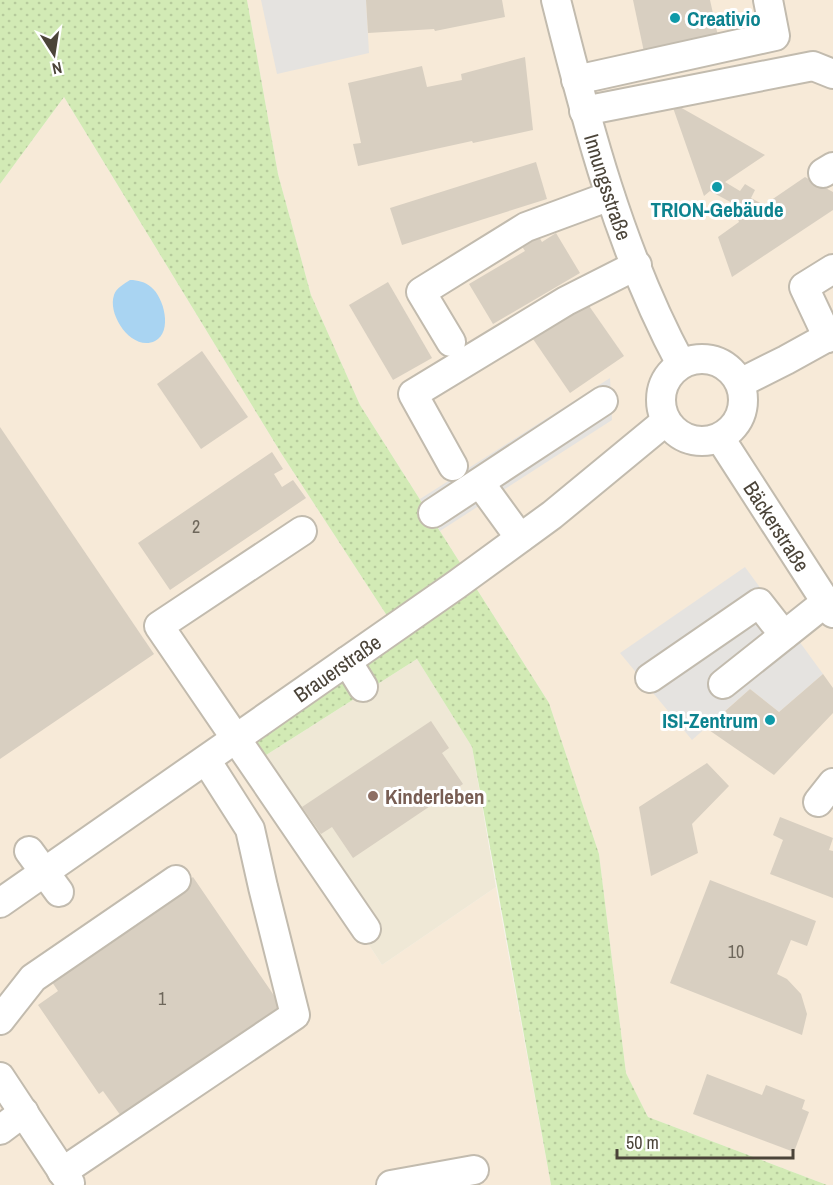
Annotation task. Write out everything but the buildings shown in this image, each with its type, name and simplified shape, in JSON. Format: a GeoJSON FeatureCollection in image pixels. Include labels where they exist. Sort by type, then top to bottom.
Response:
{"type":"FeatureCollection","features":[{"type":"Feature","properties":{"kind":"street","name":"Innungsstraße"},"geometry":{"type":"LineString","coordinates":[[556,0],[584,111],[610,196],[668,340],[681,364]]}},
{"type":"Feature","properties":{"kind":"street"},"geometry":{"type":"LineString","coordinates":[[576,80],[775,36],[768,0]]}},
{"type":"Feature","properties":{"kind":"street"},"geometry":{"type":"LineString","coordinates":[[584,111],[813,66],[833,74]]}},
{"type":"Feature","properties":{"kind":"street"},"geometry":{"type":"LineString","coordinates":[[451,342],[421,292],[526,227],[610,196]]}},
{"type":"Feature","properties":{"kind":"street"},"geometry":{"type":"LineString","coordinates":[[453,466],[413,394],[566,301],[637,265]]}},
{"type":"Feature","properties":{"kind":"street"},"geometry":{"type":"LineString","coordinates":[[740,383],[831,336],[804,287],[833,269]]}},
{"type":"Feature","properties":{"kind":"street"},"geometry":{"type":"LineString","coordinates":[[698,359],[715,360],[730,369],[740,383],[744,398],[742,414],[733,428],[720,438],[705,442],[690,440],[676,433],[666,421],[661,406],[662,389],[669,375],[681,364],[698,359]]}},
{"type":"Feature","properties":{"kind":"street"},"geometry":{"type":"LineString","coordinates":[[432,513],[603,400]]}},
{"type":"Feature","properties":{"kind":"street","name":"Brauerstraße"},"geometry":{"type":"LineString","coordinates":[[0,903],[236,740],[520,538],[666,421]]}},
{"type":"Feature","properties":{"kind":"street","name":"Bäckerstraße"},"geometry":{"type":"LineString","coordinates":[[720,438],[829,608]]}},
{"type":"Feature","properties":{"kind":"street"},"geometry":{"type":"LineString","coordinates":[[480,483],[520,538]]}},
{"type":"Feature","properties":{"kind":"street"},"geometry":{"type":"LineString","coordinates":[[302,531],[159,626],[366,929]]}},
{"type":"Feature","properties":{"kind":"street"},"geometry":{"type":"LineString","coordinates":[[650,678],[759,603],[784,635]]}},
{"type":"Feature","properties":{"kind":"street"},"geometry":{"type":"LineString","coordinates":[[723,684],[784,635],[829,608]]}},
{"type":"Feature","properties":{"kind":"street"},"geometry":{"type":"LineString","coordinates":[[347,661],[363,687]]}},
{"type":"Feature","properties":{"kind":"street"},"geometry":{"type":"LineString","coordinates":[[0,1077],[68,1181],[295,1015],[250,829],[206,760]]}},
{"type":"Feature","properties":{"kind":"street"},"geometry":{"type":"LineString","coordinates":[[0,1020],[33,978],[176,880]]}},
{"type":"Feature","properties":{"kind":"street"},"geometry":{"type":"LineString","coordinates":[[0,1130],[24,1112]]}},
{"type":"Feature","properties":{"kind":"street"},"geometry":{"type":"LineString","coordinates":[[391,1185],[474,1170]]}},
{"type":"Feature","properties":{"kind":"shaded area"},"geometry":{"type":"Polygon","coordinates":[[[247,0],[833,0],[833,1185],[827,1185],[648,1117],[626,1073],[599,854],[549,703],[360,405],[311,295],[278,174],[247,0]]]}},
{"type":"Feature","properties":{"kind":"shaded area"},"geometry":{"type":"Polygon","coordinates":[[[261,0],[366,0],[369,53],[277,74],[261,0]]]}},
{"type":"Feature","properties":{"kind":"shaded area"},"geometry":{"type":"Polygon","coordinates":[[[64,97],[281,453],[395,628],[236,739],[382,965],[496,887],[551,1185],[0,1185],[0,184],[64,97]]]}},
{"type":"Feature","properties":{"kind":"shaded area"},"geometry":{"type":"Polygon","coordinates":[[[610,378],[612,420],[440,531],[420,499],[610,378]]]}},
{"type":"Feature","properties":{"kind":"shaded area"},"geometry":{"type":"Polygon","coordinates":[[[745,567],[823,674],[779,712],[750,689],[692,740],[620,653],[745,567]]]}},
{"type":"Feature","properties":{"kind":"shaded area"},"geometry":{"type":"Polygon","coordinates":[[[417,659],[472,747],[496,887],[382,965],[252,764],[417,659]]]}},
{"type":"Feature","properties":{"kind":"green space"},"geometry":{"type":"Polygon","coordinates":[[[0,0],[247,0],[278,174],[311,295],[360,405],[549,703],[599,854],[626,1073],[648,1117],[827,1185],[551,1185],[472,747],[417,659],[252,764],[236,740],[395,628],[281,453],[64,97],[0,184],[0,0]]]}},
{"type":"Feature","properties":{"kind":"water"},"geometry":{"type":"Polygon","coordinates":[[[130,280],[149,285],[160,298],[165,323],[161,337],[155,341],[146,343],[130,337],[123,330],[114,312],[115,293],[118,288],[130,280]]]}},
{"type":"Feature","properties":{"kind":"place","name":"Creativio"},"geometry":{"type":"Point","coordinates":[675,18]}},
{"type":"Feature","properties":{"kind":"place","name":"TRION-Gebäude"},"geometry":{"type":"Point","coordinates":[717,187]}},
{"type":"Feature","properties":{"kind":"place","name":"ISI-Zentrum"},"geometry":{"type":"Point","coordinates":[770,720]}},
{"type":"Feature","properties":{"kind":"place","name":"Kinderleben"},"geometry":{"type":"Point","coordinates":[373,796]}}]}
